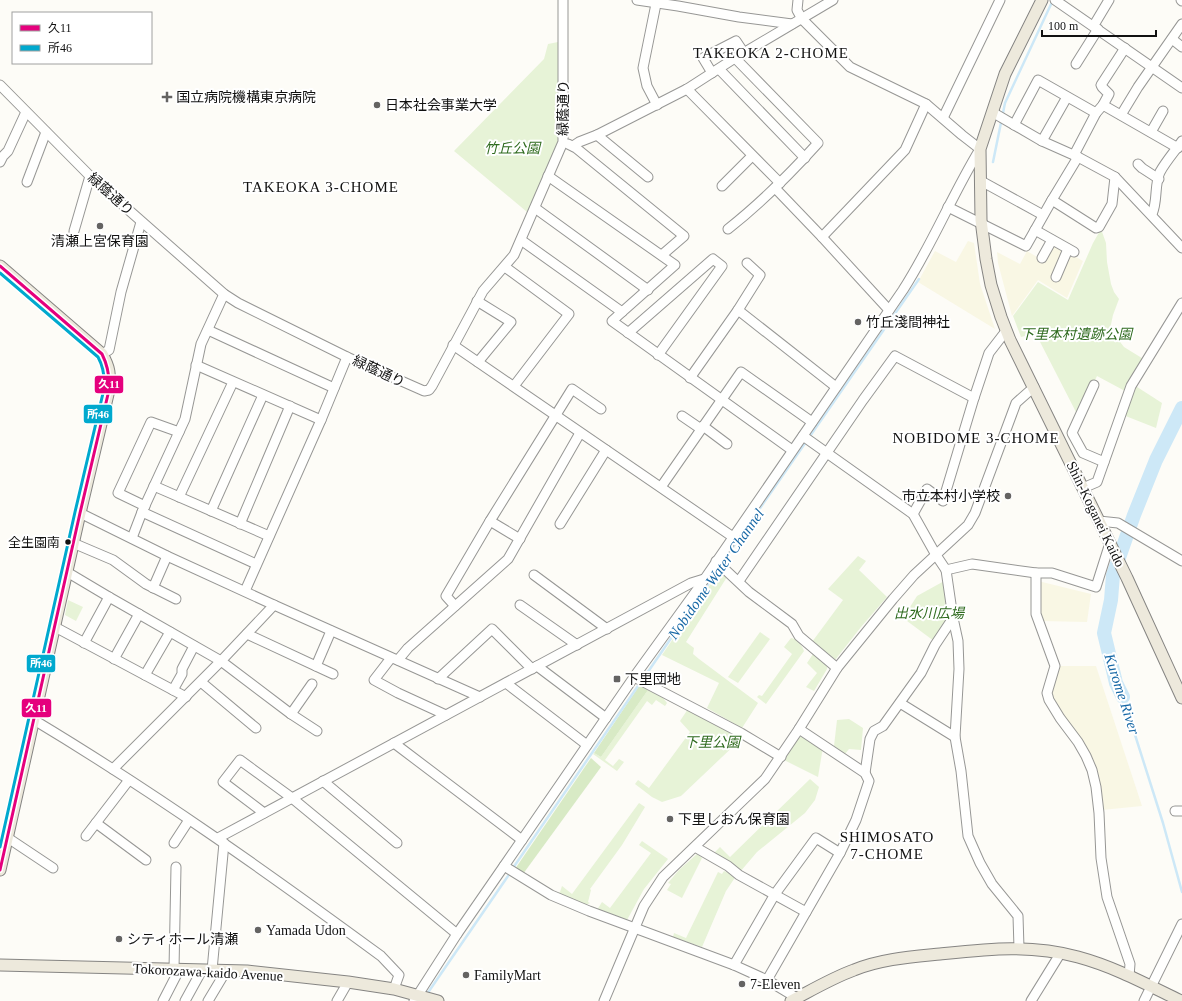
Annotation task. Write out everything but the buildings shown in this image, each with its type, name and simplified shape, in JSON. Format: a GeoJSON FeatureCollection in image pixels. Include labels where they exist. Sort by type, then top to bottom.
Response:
{"type":"FeatureCollection","features":[{"type":"Feature","properties":{"kind":"main road","name":"Shin-Koganei Kaido"},"geometry":{"type":"LineString","coordinates":[[1042,0],[1005,74],[998,116],[980,149],[982,224],[991,285],[1006,331],[1127,578],[1182,698]]}},
{"type":"Feature","properties":{"kind":"main road"},"geometry":{"type":"LineString","coordinates":[[0,266],[102,354],[108,365],[110,376],[109,390],[0,870]]}},
{"type":"Feature","properties":{"kind":"main road"},"geometry":{"type":"LineString","coordinates":[[794,999],[830,980],[854,970],[896,958],[1019,948],[1060,954],[1101,964],[1181,1001]]}},
{"type":"Feature","properties":{"kind":"main road","name":"Tokorozawa-kaido Avenue"},"geometry":{"type":"LineString","coordinates":[[0,964],[248,971],[348,982],[394,989],[416,998],[438,1001]]}},
{"type":"Feature","properties":{"kind":"street","name":"緑蔭通り"},"geometry":{"type":"LineString","coordinates":[[0,85],[90,176],[224,294],[238,303],[347,357],[424,391],[429,390],[432,386],[483,291],[514,255],[563,142],[563,0]]}},
{"type":"Feature","properties":{"kind":"street"},"geometry":{"type":"LineString","coordinates":[[637,0],[656,4],[678,3],[739,18],[792,24]]}},
{"type":"Feature","properties":{"kind":"street"},"geometry":{"type":"LineString","coordinates":[[416,998],[457,934],[587,745],[606,718],[639,679],[704,579],[719,564],[733,537],[792,450],[806,438],[812,422],[921,261],[963,177],[980,149],[926,104],[850,67],[802,19],[797,10],[798,0]]}},
{"type":"Feature","properties":{"kind":"street"},"geometry":{"type":"LineString","coordinates":[[573,146],[687,90],[735,58],[833,0]]}},
{"type":"Feature","properties":{"kind":"street"},"geometry":{"type":"LineString","coordinates":[[943,118],[1000,0]]}},
{"type":"Feature","properties":{"kind":"street"},"geometry":{"type":"LineString","coordinates":[[1056,0],[1182,88]]}},
{"type":"Feature","properties":{"kind":"street"},"geometry":{"type":"LineString","coordinates":[[1076,64],[1109,0]]}},
{"type":"Feature","properties":{"kind":"street"},"geometry":{"type":"LineString","coordinates":[[656,4],[643,68],[647,86],[657,105]]}},
{"type":"Feature","properties":{"kind":"street"},"geometry":{"type":"LineString","coordinates":[[1121,115],[1152,66],[1182,24]]}},
{"type":"Feature","properties":{"kind":"street"},"geometry":{"type":"LineString","coordinates":[[1172,39],[1182,47]]}},
{"type":"Feature","properties":{"kind":"street"},"geometry":{"type":"LineString","coordinates":[[744,53],[736,41],[703,58],[805,158]]}},
{"type":"Feature","properties":{"kind":"street"},"geometry":{"type":"LineString","coordinates":[[948,207],[1026,246],[1076,156],[1096,113],[1103,105],[1109,94],[1102,87],[1102,85],[1125,48]]}},
{"type":"Feature","properties":{"kind":"street"},"geometry":{"type":"LineString","coordinates":[[728,229],[747,214],[805,158],[818,143],[735,58]]}},
{"type":"Feature","properties":{"kind":"street"},"geometry":{"type":"LineString","coordinates":[[1014,125],[1038,80],[1096,113]]}},
{"type":"Feature","properties":{"kind":"street"},"geometry":{"type":"LineString","coordinates":[[687,90],[752,156],[822,237],[889,310]]}},
{"type":"Feature","properties":{"kind":"street"},"geometry":{"type":"LineString","coordinates":[[1042,141],[1067,97]]}},
{"type":"Feature","properties":{"kind":"street"},"geometry":{"type":"LineString","coordinates":[[822,237],[905,150],[926,104]]}},
{"type":"Feature","properties":{"kind":"street"},"geometry":{"type":"LineString","coordinates":[[1103,105],[1151,132],[1180,145],[1160,172],[1155,200],[1156,207],[1152,214]]}},
{"type":"Feature","properties":{"kind":"street"},"geometry":{"type":"LineString","coordinates":[[1151,132],[1164,111]]}},
{"type":"Feature","properties":{"kind":"street"},"geometry":{"type":"LineString","coordinates":[[0,162],[2,156],[8,151],[26,112]]}},
{"type":"Feature","properties":{"kind":"street"},"geometry":{"type":"LineString","coordinates":[[998,116],[1042,141],[1076,156],[1115,177],[1181,245]]}},
{"type":"Feature","properties":{"kind":"street"},"geometry":{"type":"LineString","coordinates":[[27,182],[46,132]]}},
{"type":"Feature","properties":{"kind":"street"},"geometry":{"type":"LineString","coordinates":[[597,135],[648,177]]}},
{"type":"Feature","properties":{"kind":"street"},"geometry":{"type":"LineString","coordinates":[[563,142],[573,146],[684,236],[662,255]]}},
{"type":"Feature","properties":{"kind":"street"},"geometry":{"type":"LineString","coordinates":[[722,186],[752,156]]}},
{"type":"Feature","properties":{"kind":"street"},"geometry":{"type":"LineString","coordinates":[[1138,164],[1159,179]]}},
{"type":"Feature","properties":{"kind":"street"},"geometry":{"type":"LineString","coordinates":[[74,231],[90,176]]}},
{"type":"Feature","properties":{"kind":"street"},"geometry":{"type":"LineString","coordinates":[[548,176],[675,265],[612,321],[792,450]]}},
{"type":"Feature","properties":{"kind":"street"},"geometry":{"type":"LineString","coordinates":[[1052,200],[1096,228],[1099,227],[1112,204],[1115,177]]}},
{"type":"Feature","properties":{"kind":"street"},"geometry":{"type":"LineString","coordinates":[[981,181],[1043,215]]}},
{"type":"Feature","properties":{"kind":"street"},"geometry":{"type":"LineString","coordinates":[[535,208],[648,290]]}},
{"type":"Feature","properties":{"kind":"street"},"geometry":{"type":"LineString","coordinates":[[102,354],[109,350],[121,292],[141,222]]}},
{"type":"Feature","properties":{"kind":"street"},"geometry":{"type":"LineString","coordinates":[[1035,230],[1071,251],[1056,277]]}},
{"type":"Feature","properties":{"kind":"street"},"geometry":{"type":"LineString","coordinates":[[521,240],[622,312]]}},
{"type":"Feature","properties":{"kind":"street"},"geometry":{"type":"LineString","coordinates":[[1042,258],[1052,240]]}},
{"type":"Feature","properties":{"kind":"street"},"geometry":{"type":"LineString","coordinates":[[628,333],[713,259],[722,266],[658,355]]}},
{"type":"Feature","properties":{"kind":"street"},"geometry":{"type":"LineString","coordinates":[[690,378],[738,310],[760,275],[747,263]]}},
{"type":"Feature","properties":{"kind":"street"},"geometry":{"type":"LineString","coordinates":[[505,267],[569,314],[514,386]]}},
{"type":"Feature","properties":{"kind":"street"},"geometry":{"type":"LineString","coordinates":[[132,538],[143,509],[185,419],[201,344],[224,294]]}},
{"type":"Feature","properties":{"kind":"street"},"geometry":{"type":"LineString","coordinates":[[477,301],[511,322],[478,362]]}},
{"type":"Feature","properties":{"kind":"street"},"geometry":{"type":"LineString","coordinates":[[1083,488],[1097,482],[1131,386],[1182,303]]}},
{"type":"Feature","properties":{"kind":"street"},"geometry":{"type":"LineString","coordinates":[[738,310],[836,387]]}},
{"type":"Feature","properties":{"kind":"street"},"geometry":{"type":"LineString","coordinates":[[208,330],[334,388]]}},
{"type":"Feature","properties":{"kind":"street"},"geometry":{"type":"LineString","coordinates":[[913,514],[928,489],[944,501],[974,398],[989,353],[1006,331]]}},
{"type":"Feature","properties":{"kind":"street"},"geometry":{"type":"LineString","coordinates":[[453,345],[733,537]]}},
{"type":"Feature","properties":{"kind":"street"},"geometry":{"type":"LineString","coordinates":[[738,581],[895,356],[974,398]]}},
{"type":"Feature","properties":{"kind":"street"},"geometry":{"type":"LineString","coordinates":[[244,591],[321,420],[347,357]]}},
{"type":"Feature","properties":{"kind":"street"},"geometry":{"type":"LineString","coordinates":[[196,365],[321,420]]}},
{"type":"Feature","properties":{"kind":"street"},"geometry":{"type":"LineString","coordinates":[[661,487],[741,372],[812,422]]}},
{"type":"Feature","properties":{"kind":"street"},"geometry":{"type":"LineString","coordinates":[[179,497],[233,382]]}},
{"type":"Feature","properties":{"kind":"street"},"geometry":{"type":"LineString","coordinates":[[1094,385],[1072,433],[1083,453],[1104,462]]}},
{"type":"Feature","properties":{"kind":"street"},"geometry":{"type":"LineString","coordinates":[[604,1001],[644,906],[663,877],[765,779],[781,757],[837,668],[914,575],[968,525],[975,513],[1016,403],[1034,387]]}},
{"type":"Feature","properties":{"kind":"street"},"geometry":{"type":"LineString","coordinates":[[455,606],[446,596],[490,521],[572,389],[601,409]]}},
{"type":"Feature","properties":{"kind":"street"},"geometry":{"type":"LineString","coordinates":[[211,511],[263,395]]}},
{"type":"Feature","properties":{"kind":"street"},"geometry":{"type":"LineString","coordinates":[[240,524],[290,406]]}},
{"type":"Feature","properties":{"kind":"street"},"geometry":{"type":"LineString","coordinates":[[682,416],[727,444]]}},
{"type":"Feature","properties":{"kind":"street"},"geometry":{"type":"LineString","coordinates":[[179,432],[151,422],[118,493],[143,509],[256,564]]}},
{"type":"Feature","properties":{"kind":"street"},"geometry":{"type":"LineString","coordinates":[[446,715],[374,680],[394,659],[508,559],[580,433]]}},
{"type":"Feature","properties":{"kind":"street"},"geometry":{"type":"LineString","coordinates":[[806,438],[913,514],[946,570],[958,641],[959,669],[956,737],[968,836],[980,863],[992,884],[1018,916],[1019,948]]}},
{"type":"Feature","properties":{"kind":"street"},"geometry":{"type":"LineString","coordinates":[[560,524],[606,450]]}},
{"type":"Feature","properties":{"kind":"street"},"geometry":{"type":"LineString","coordinates":[[154,486],[269,536]]}},
{"type":"Feature","properties":{"kind":"street"},"geometry":{"type":"LineString","coordinates":[[80,513],[167,556],[480,697]]}},
{"type":"Feature","properties":{"kind":"street"},"geometry":{"type":"LineString","coordinates":[[490,521],[520,539]]}},
{"type":"Feature","properties":{"kind":"street"},"geometry":{"type":"LineString","coordinates":[[1099,521],[1118,523],[1182,561]]}},
{"type":"Feature","properties":{"kind":"street"},"geometry":{"type":"LineString","coordinates":[[74,543],[113,560],[146,584],[176,599]]}},
{"type":"Feature","properties":{"kind":"street"},"geometry":{"type":"LineString","coordinates":[[946,570],[972,564],[1052,574],[1096,587],[1111,547]]}},
{"type":"Feature","properties":{"kind":"street"},"geometry":{"type":"LineString","coordinates":[[153,588],[167,556]]}},
{"type":"Feature","properties":{"kind":"street"},"geometry":{"type":"LineString","coordinates":[[719,564],[749,592],[792,624],[799,636],[837,668]]}},
{"type":"Feature","properties":{"kind":"street"},"geometry":{"type":"LineString","coordinates":[[67,572],[221,661],[291,714],[317,731]]}},
{"type":"Feature","properties":{"kind":"street"},"geometry":{"type":"LineString","coordinates":[[1036,573],[1036,614],[1055,666],[1048,693],[1049,700],[1078,742],[1092,770],[1097,794],[1101,858],[1107,896],[1130,964],[1129,976]]}},
{"type":"Feature","properties":{"kind":"street"},"geometry":{"type":"LineString","coordinates":[[534,575],[607,629]]}},
{"type":"Feature","properties":{"kind":"street"},"geometry":{"type":"LineString","coordinates":[[221,841],[264,813],[697,580],[704,579]]}},
{"type":"Feature","properties":{"kind":"street"},"geometry":{"type":"LineString","coordinates":[[84,643],[109,597]]}},
{"type":"Feature","properties":{"kind":"street"},"geometry":{"type":"LineString","coordinates":[[113,769],[186,697],[274,605]]}},
{"type":"Feature","properties":{"kind":"street"},"geometry":{"type":"LineString","coordinates":[[520,605],[577,645]]}},
{"type":"Feature","properties":{"kind":"street"},"geometry":{"type":"LineString","coordinates":[[114,659],[139,614]]}},
{"type":"Feature","properties":{"kind":"street"},"geometry":{"type":"LineString","coordinates":[[767,980],[840,853],[856,820],[869,780],[866,772],[870,739],[874,731],[883,726],[921,673],[935,645],[953,618]]}},
{"type":"Feature","properties":{"kind":"street"},"geometry":{"type":"LineString","coordinates":[[55,627],[186,697]]}},
{"type":"Feature","properties":{"kind":"street"},"geometry":{"type":"LineString","coordinates":[[438,679],[492,628],[535,668],[606,718]]}},
{"type":"Feature","properties":{"kind":"street"},"geometry":{"type":"LineString","coordinates":[[316,666],[331,631]]}},
{"type":"Feature","properties":{"kind":"street"},"geometry":{"type":"LineString","coordinates":[[145,675],[170,632]]}},
{"type":"Feature","properties":{"kind":"street"},"geometry":{"type":"LineString","coordinates":[[247,634],[333,674]]}},
{"type":"Feature","properties":{"kind":"street"},"geometry":{"type":"LineString","coordinates":[[173,690],[182,674],[182,669],[194,646]]}},
{"type":"Feature","properties":{"kind":"street"},"geometry":{"type":"LineString","coordinates":[[639,679],[741,733],[781,757]]}},
{"type":"Feature","properties":{"kind":"street"},"geometry":{"type":"LineString","coordinates":[[200,682],[256,728]]}},
{"type":"Feature","properties":{"kind":"street"},"geometry":{"type":"LineString","coordinates":[[506,683],[587,745]]}},
{"type":"Feature","properties":{"kind":"street"},"geometry":{"type":"LineString","coordinates":[[291,714],[312,684]]}},
{"type":"Feature","properties":{"kind":"street"},"geometry":{"type":"LineString","coordinates":[[900,703],[956,737]]}},
{"type":"Feature","properties":{"kind":"street"},"geometry":{"type":"LineString","coordinates":[[34,720],[113,769],[221,841],[381,956],[399,974],[394,989]]}},
{"type":"Feature","properties":{"kind":"street"},"geometry":{"type":"LineString","coordinates":[[799,729],[866,772]]}},
{"type":"Feature","properties":{"kind":"street"},"geometry":{"type":"LineString","coordinates":[[394,743],[522,840]]}},
{"type":"Feature","properties":{"kind":"street"},"geometry":{"type":"LineString","coordinates":[[264,813],[223,782],[240,760],[292,798],[457,934]]}},
{"type":"Feature","properties":{"kind":"street"},"geometry":{"type":"LineString","coordinates":[[86,836],[129,780]]}},
{"type":"Feature","properties":{"kind":"street"},"geometry":{"type":"LineString","coordinates":[[323,781],[397,843]]}},
{"type":"Feature","properties":{"kind":"street"},"geometry":{"type":"LineString","coordinates":[[174,843],[189,820]]}},
{"type":"Feature","properties":{"kind":"street"},"geometry":{"type":"LineString","coordinates":[[96,823],[146,860]]}},
{"type":"Feature","properties":{"kind":"street"},"geometry":{"type":"LineString","coordinates":[[8,838],[53,868]]}},
{"type":"Feature","properties":{"kind":"street"},"geometry":{"type":"LineString","coordinates":[[734,965],[775,894],[816,838],[840,853]]}},
{"type":"Feature","properties":{"kind":"street"},"geometry":{"type":"LineString","coordinates":[[185,1001],[207,970],[221,841]]}},
{"type":"Feature","properties":{"kind":"street"},"geometry":{"type":"LineString","coordinates":[[695,847],[728,866],[740,875],[806,912]]}},
{"type":"Feature","properties":{"kind":"street"},"geometry":{"type":"LineString","coordinates":[[504,866],[551,895],[734,965],[767,980],[794,999]]}},
{"type":"Feature","properties":{"kind":"street"},"geometry":{"type":"LineString","coordinates":[[163,1001],[177,970],[176,867]]}},
{"type":"Feature","properties":{"kind":"street"},"geometry":{"type":"LineString","coordinates":[[1144,1001],[1182,924]]}},
{"type":"Feature","properties":{"kind":"street"},"geometry":{"type":"LineString","coordinates":[[1031,1001],[1060,954]]}},
{"type":"Feature","properties":{"kind":"street"},"geometry":{"type":"LineString","coordinates":[[208,1001],[226,971]]}},
{"type":"Feature","properties":{"kind":"street"},"geometry":{"type":"LineString","coordinates":[[337,1001],[348,982]]}},
{"type":"Feature","properties":{"kind":"shaded area"},"geometry":{"type":"Polygon","coordinates":[[[968,241],[974,243],[980,284],[995,329],[918,282],[935,251],[956,262],[968,241]]]}},
{"type":"Feature","properties":{"kind":"shaded area"},"geometry":{"type":"Polygon","coordinates":[[[1053,244],[1083,261],[1067,298],[1038,280],[1012,316],[998,263],[997,252],[1020,264],[1027,251],[1044,261],[1053,244]]]}},
{"type":"Feature","properties":{"kind":"shaded area"},"geometry":{"type":"Polygon","coordinates":[[[1038,581],[1091,594],[1087,622],[1041,621],[1036,593],[1038,581]]]}},
{"type":"Feature","properties":{"kind":"shaded area"},"geometry":{"type":"Polygon","coordinates":[[[1058,666],[1096,666],[1142,806],[1102,810],[1099,787],[1050,693],[1058,666]]]}},
{"type":"Feature","properties":{"kind":"green space","name":"竹丘公園"},"geometry":{"type":"Polygon","coordinates":[[[558,42],[559,142],[527,212],[454,151],[544,59],[548,44],[558,42]]]}},
{"type":"Feature","properties":{"kind":"green space","name":"下里本村遺跡公園"},"geometry":{"type":"Polygon","coordinates":[[[1101,229],[1106,243],[1107,262],[1111,284],[1119,299],[1110,329],[1124,347],[1145,360],[1125,391],[1097,376],[1078,416],[1037,336],[1029,335],[1021,337],[1013,316],[1038,282],[1068,300],[1093,243],[1101,229]]]}},
{"type":"Feature","properties":{"kind":"green space"},"geometry":{"type":"Polygon","coordinates":[[[1134,385],[1162,403],[1156,428],[1123,415],[1134,385]]]}},
{"type":"Feature","properties":{"kind":"green space"},"geometry":{"type":"Polygon","coordinates":[[[858,556],[866,561],[859,570],[887,597],[835,660],[812,642],[843,600],[828,589],[858,556]]]}},
{"type":"Feature","properties":{"kind":"green space"},"geometry":{"type":"Polygon","coordinates":[[[720,570],[727,577],[686,642],[694,648],[693,654],[758,703],[742,728],[707,708],[719,683],[662,655],[720,570]]]}},
{"type":"Feature","properties":{"kind":"green space","name":"出水川広場"},"geometry":{"type":"Polygon","coordinates":[[[946,580],[949,619],[934,641],[903,618],[917,596],[946,580]]]}},
{"type":"Feature","properties":{"kind":"green space"},"geometry":{"type":"Polygon","coordinates":[[[68,600],[83,607],[76,621],[65,615],[68,600]]]}},
{"type":"Feature","properties":{"kind":"green space"},"geometry":{"type":"Polygon","coordinates":[[[760,632],[770,639],[738,683],[728,677],[760,632]]]}},
{"type":"Feature","properties":{"kind":"green space"},"geometry":{"type":"Polygon","coordinates":[[[791,638],[799,643],[804,651],[766,704],[757,697],[759,695],[762,696],[792,654],[784,647],[791,638]]]}},
{"type":"Feature","properties":{"kind":"green space"},"geometry":{"type":"Polygon","coordinates":[[[813,654],[827,666],[827,669],[814,691],[806,687],[817,673],[807,663],[813,654]]]}},
{"type":"Feature","properties":{"kind":"green space"},"geometry":{"type":"Polygon","coordinates":[[[639,686],[648,690],[601,757],[594,753],[639,686]]]}},
{"type":"Feature","properties":{"kind":"green space"},"geometry":{"type":"Polygon","coordinates":[[[648,690],[663,698],[667,703],[665,706],[656,700],[652,705],[647,701],[605,760],[613,766],[619,759],[624,762],[617,771],[593,754],[594,753],[601,757],[648,690]]]}},
{"type":"Feature","properties":{"kind":"green space","name":"下里公園"},"geometry":{"type":"Polygon","coordinates":[[[688,709],[741,739],[681,796],[662,802],[652,797],[635,784],[638,780],[649,788],[690,732],[680,721],[688,709]]]}},
{"type":"Feature","properties":{"kind":"green space"},"geometry":{"type":"Polygon","coordinates":[[[849,719],[863,728],[861,750],[849,749],[845,754],[834,746],[837,720],[849,719]]]}},
{"type":"Feature","properties":{"kind":"green space"},"geometry":{"type":"Polygon","coordinates":[[[803,736],[823,747],[818,777],[784,760],[798,738],[803,736]]]}},
{"type":"Feature","properties":{"kind":"green space"},"geometry":{"type":"Polygon","coordinates":[[[591,758],[601,767],[523,874],[515,869],[591,758]]]}},
{"type":"Feature","properties":{"kind":"green space"},"geometry":{"type":"Polygon","coordinates":[[[810,779],[819,787],[815,800],[805,813],[757,852],[740,872],[714,853],[720,847],[730,857],[810,779]]]}},
{"type":"Feature","properties":{"kind":"green space"},"geometry":{"type":"Polygon","coordinates":[[[639,803],[645,807],[622,845],[590,889],[588,902],[590,903],[586,905],[558,893],[560,892],[562,886],[572,894],[639,803]]]}},
{"type":"Feature","properties":{"kind":"green space"},"geometry":{"type":"Polygon","coordinates":[[[642,841],[668,859],[644,889],[627,920],[597,910],[602,902],[610,908],[651,853],[639,845],[642,841]]]}},
{"type":"Feature","properties":{"kind":"green space"},"geometry":{"type":"Polygon","coordinates":[[[697,854],[702,858],[682,898],[667,890],[671,884],[668,883],[679,870],[697,854]]]}},
{"type":"Feature","properties":{"kind":"green space"},"geometry":{"type":"Polygon","coordinates":[[[724,871],[736,876],[726,891],[702,947],[673,937],[674,933],[686,938],[718,872],[722,874],[724,871]]]}},
{"type":"Feature","properties":{"kind":"waterway","name":"Nobidome Water Channel"},"geometry":{"type":"LineString","coordinates":[[993,162],[1005,103],[1053,0]]}},
{"type":"Feature","properties":{"kind":"waterway","name":"Nobidome Water Channel"},"geometry":{"type":"LineString","coordinates":[[722,563],[919,279]]}},
{"type":"Feature","properties":{"kind":"waterway","name":"Kurome River"},"geometry":{"type":"LineString","coordinates":[[1123,697],[1116,683],[1104,633],[1111,600],[1113,575],[1134,515],[1156,460],[1182,408]]}},
{"type":"Feature","properties":{"kind":"waterway","name":"Nobidome Water Channel"},"geometry":{"type":"LineString","coordinates":[[643,679],[720,567]]}},
{"type":"Feature","properties":{"kind":"waterway","name":"Nobidome Water Channel"},"geometry":{"type":"LineString","coordinates":[[513,868],[640,683]]}},
{"type":"Feature","properties":{"kind":"waterway","name":"Kurome River"},"geometry":{"type":"LineString","coordinates":[[1123,697],[1163,823],[1182,892]]}},
{"type":"Feature","properties":{"kind":"waterway","name":"Nobidome Water Channel"},"geometry":{"type":"LineString","coordinates":[[427,994],[508,876]]}},
{"type":"Feature","properties":{"kind":"transit line","name":"久11"},"geometry":{"type":"LineString","coordinates":[[0,266],[102,354],[109,376],[109,390],[0,870]]}},
{"type":"Feature","properties":{"kind":"transit line","name":"所46"},"geometry":{"type":"LineString","coordinates":[[0,273],[98,357],[104,373],[104,389],[0,847]]}},
{"type":"Feature","properties":{"kind":"place","name":"国立病院機構東京病院"},"geometry":{"type":"Point","coordinates":[167,97]}},
{"type":"Feature","properties":{"kind":"place","name":"日本社会事業大学"},"geometry":{"type":"Point","coordinates":[377,105]}},
{"type":"Feature","properties":{"kind":"place","name":"清瀬上宮保育園"},"geometry":{"type":"Point","coordinates":[100,226]}},
{"type":"Feature","properties":{"kind":"place","name":"竹丘淺間神社"},"geometry":{"type":"Point","coordinates":[858,322]}},
{"type":"Feature","properties":{"kind":"place","name":"市立本村小学校"},"geometry":{"type":"Point","coordinates":[1008,496]}},
{"type":"Feature","properties":{"kind":"place","name":"全生園南"},"geometry":{"type":"Point","coordinates":[68,542]}},
{"type":"Feature","properties":{"kind":"place","name":"下里団地"},"geometry":{"type":"Point","coordinates":[617,679]}},
{"type":"Feature","properties":{"kind":"place","name":"下里しおん保育園"},"geometry":{"type":"Point","coordinates":[670,819]}},
{"type":"Feature","properties":{"kind":"place","name":"Yamada Udon"},"geometry":{"type":"Point","coordinates":[258,930]}},
{"type":"Feature","properties":{"kind":"place","name":"シティホール清瀬"},"geometry":{"type":"Point","coordinates":[119,939]}},
{"type":"Feature","properties":{"kind":"place","name":"FamilyMart"},"geometry":{"type":"Point","coordinates":[466,975]}},
{"type":"Feature","properties":{"kind":"place","name":"7-Eleven"},"geometry":{"type":"Point","coordinates":[742,984]}},
{"type":"Feature","properties":{"kind":"district","name":"TAKEOKA 2-CHOME"},"geometry":{"type":"Point","coordinates":[771,53]}},
{"type":"Feature","properties":{"kind":"district","name":"TAKEOKA 3-CHOME"},"geometry":{"type":"Point","coordinates":[321,187]}},
{"type":"Feature","properties":{"kind":"district","name":"NOBIDOME 3-CHOME"},"geometry":{"type":"Point","coordinates":[976,438]}},
{"type":"Feature","properties":{"kind":"district","name":"SHIMOSATO 7-CHOME"},"geometry":{"type":"Point","coordinates":[887,846]}}]}
